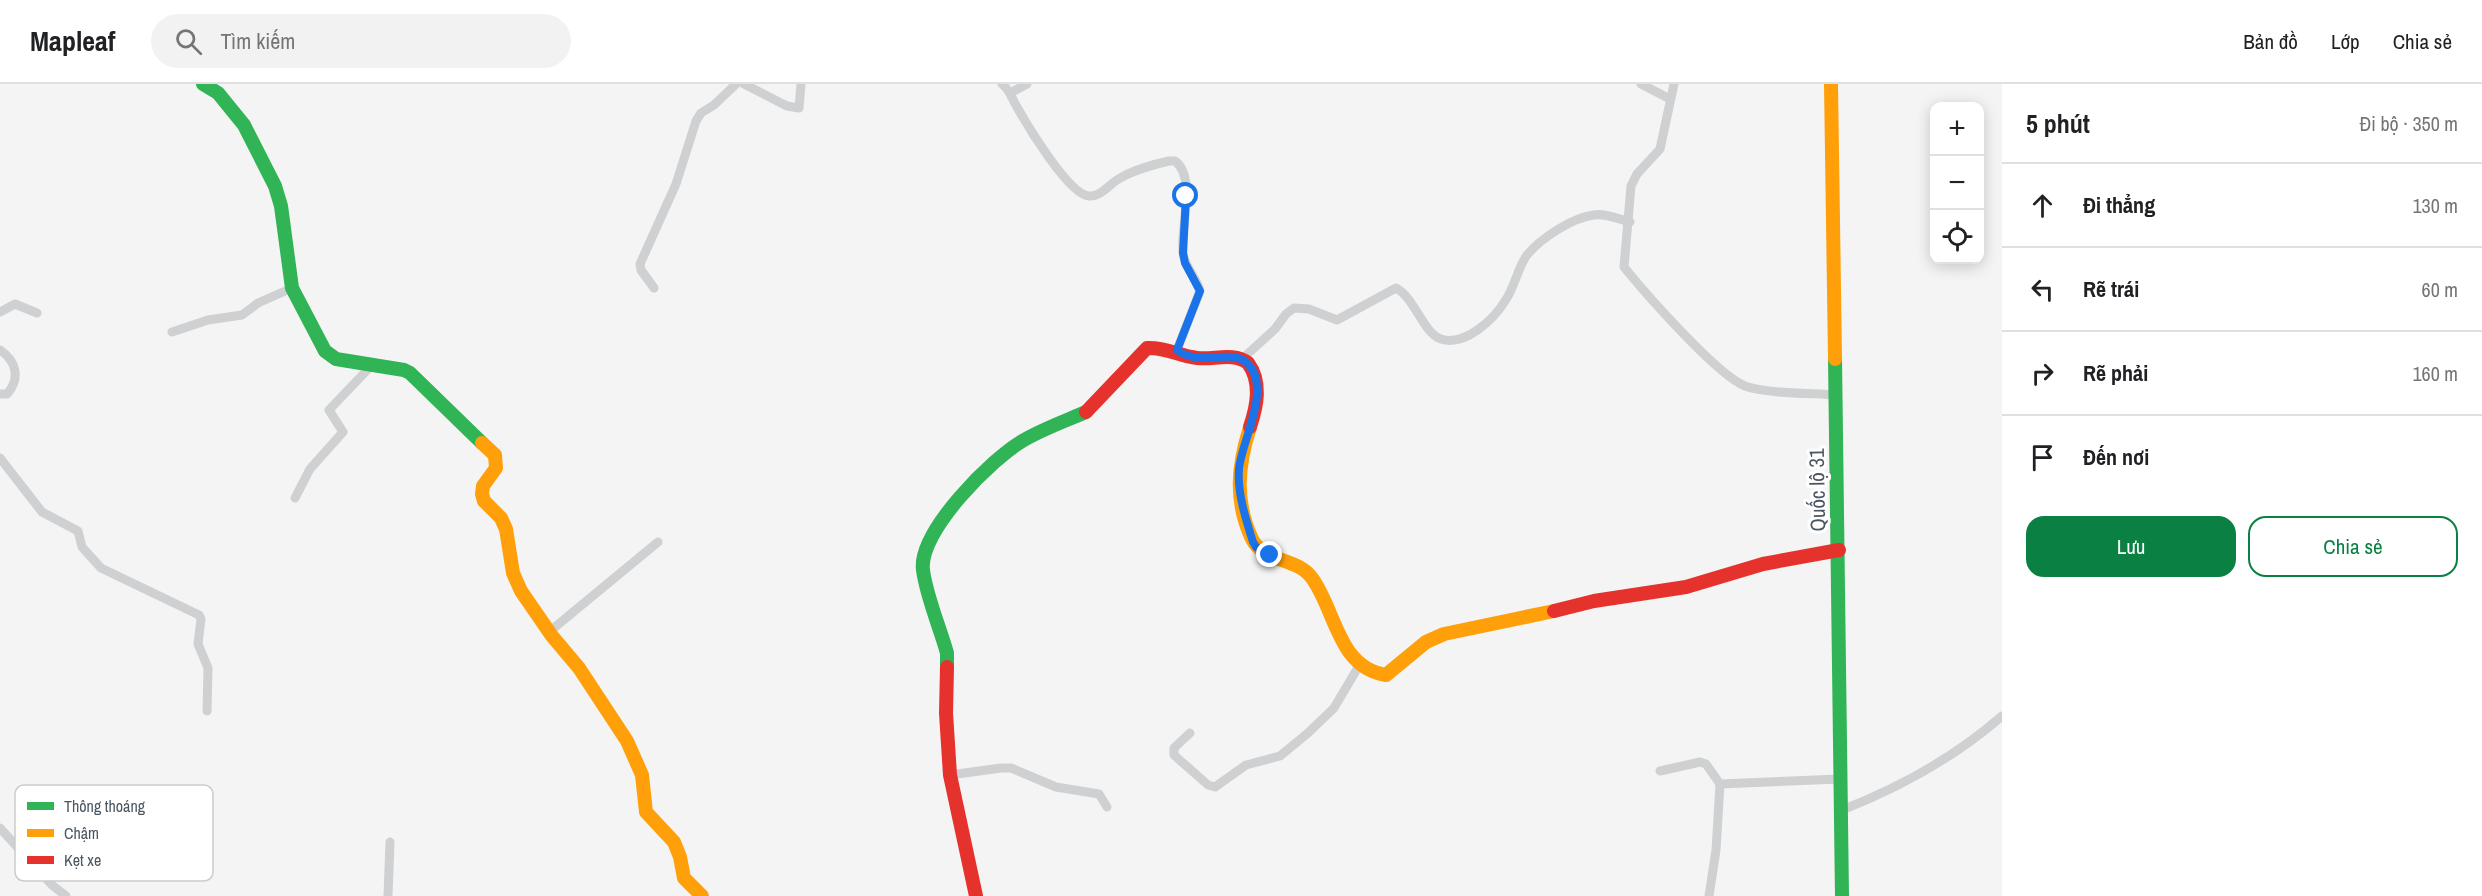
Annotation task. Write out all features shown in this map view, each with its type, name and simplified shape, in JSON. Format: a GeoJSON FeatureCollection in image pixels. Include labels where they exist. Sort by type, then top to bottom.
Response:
{"type":"FeatureCollection","features":[{"type":"Feature","properties":{"kind":"main road"},"geometry":{"type":"LineString","coordinates":[[203,84],[218,93],[228,103],[248,132],[275,186],[281,206],[292,288],[325,351],[336,359],[411,373],[495,455],[496,468],[483,486],[482,494],[484,501],[501,518],[506,529],[513,573],[521,591],[549,632],[579,668],[627,741],[642,774],[646,812],[674,842],[681,857],[684,878],[702,896]]}},
{"type":"Feature","properties":{"kind":"main road","name":"Quốc lộ 31"},"geometry":{"type":"LineString","coordinates":[[1831,84],[1842,896]]}},
{"type":"Feature","properties":{"kind":"main road"},"geometry":{"type":"LineString","coordinates":[[975,896],[950,775],[946,713],[947,653],[923,568],[927,547],[956,501],[979,476],[1022,441],[1087,411],[1148,348],[1177,350],[1194,358],[1242,359],[1252,368],[1256,377],[1254,418],[1241,457],[1239,473],[1253,542],[1261,551],[1307,572],[1313,579],[1337,631],[1360,664],[1378,674],[1386,675],[1426,642],[1459,630],[1485,627],[1626,595],[1686,587],[1763,564],[1839,550]]}},
{"type":"Feature","properties":{"kind":"street"},"geometry":{"type":"LineString","coordinates":[[654,288],[641,270],[640,264],[676,184],[693,128],[701,113],[714,105],[736,84]]}},
{"type":"Feature","properties":{"kind":"street"},"geometry":{"type":"LineString","coordinates":[[744,84],[787,106],[799,108],[801,84]]}},
{"type":"Feature","properties":{"kind":"street"},"geometry":{"type":"LineString","coordinates":[[1002,84],[1049,156],[1067,181],[1081,194],[1090,196],[1100,193],[1128,174],[1169,160],[1175,161],[1182,168],[1186,196],[1183,253],[1185,263],[1200,291],[1177,350]]}},
{"type":"Feature","properties":{"kind":"street"},"geometry":{"type":"LineString","coordinates":[[1010,93],[1027,84]]}},
{"type":"Feature","properties":{"kind":"street"},"geometry":{"type":"LineString","coordinates":[[1641,84],[1670,99]]}},
{"type":"Feature","properties":{"kind":"street"},"geometry":{"type":"LineString","coordinates":[[1674,84],[1660,149],[1634,179],[1630,222],[1623,257],[1624,267],[1641,288],[1705,354],[1737,382],[1754,388],[1837,395]]}},
{"type":"Feature","properties":{"kind":"street"},"geometry":{"type":"LineString","coordinates":[[1242,359],[1294,308],[1309,309],[1337,320],[1396,288],[1403,293],[1433,334],[1444,340],[1462,338],[1492,317],[1505,302],[1526,257],[1557,230],[1594,215],[1630,222]]}},
{"type":"Feature","properties":{"kind":"street"},"geometry":{"type":"LineString","coordinates":[[172,332],[208,320],[242,315],[258,303],[292,288]]}},
{"type":"Feature","properties":{"kind":"street"},"geometry":{"type":"LineString","coordinates":[[0,312],[15,304],[37,313]]}},
{"type":"Feature","properties":{"kind":"street"},"geometry":{"type":"LineString","coordinates":[[0,350],[11,359],[15,375],[7,394],[0,394]]}},
{"type":"Feature","properties":{"kind":"street"},"geometry":{"type":"LineString","coordinates":[[295,498],[310,469],[343,432],[329,410],[371,366]]}},
{"type":"Feature","properties":{"kind":"street"},"geometry":{"type":"LineString","coordinates":[[0,458],[42,512],[78,531],[82,547],[100,568],[199,615],[201,620],[198,644],[208,668],[207,711]]}},
{"type":"Feature","properties":{"kind":"street"},"geometry":{"type":"LineString","coordinates":[[549,632],[658,542]]}},
{"type":"Feature","properties":{"kind":"street"},"geometry":{"type":"LineString","coordinates":[[1190,733],[1174,748],[1174,755],[1208,785],[1212,787],[1219,785],[1246,765],[1280,756],[1308,733],[1334,708],[1360,664]]}},
{"type":"Feature","properties":{"kind":"street"},"geometry":{"type":"LineString","coordinates":[[1842,810],[1897,787],[1932,768],[1958,752],[2002,716]]}},
{"type":"Feature","properties":{"kind":"street"},"geometry":{"type":"LineString","coordinates":[[1660,771],[1700,762],[1706,764],[1720,784],[1716,850],[1708,896]]}},
{"type":"Feature","properties":{"kind":"street"},"geometry":{"type":"LineString","coordinates":[[950,775],[1011,768],[1056,786],[1099,795],[1107,807]]}},
{"type":"Feature","properties":{"kind":"street"},"geometry":{"type":"LineString","coordinates":[[1720,784],[1840,779]]}},
{"type":"Feature","properties":{"kind":"street"},"geometry":{"type":"LineString","coordinates":[[0,828],[15,844]]}},
{"type":"Feature","properties":{"kind":"street"},"geometry":{"type":"LineString","coordinates":[[388,896],[390,842]]}},
{"type":"Feature","properties":{"kind":"street"},"geometry":{"type":"LineString","coordinates":[[49,881],[66,896]]}},
{"type":"Feature","properties":{"kind":"traffic: fast"},"geometry":{"type":"LineString","coordinates":[[203,84],[218,93],[244,125],[275,186],[281,206],[292,288],[325,351],[336,359],[404,370],[410,373],[482,443]]}},
{"type":"Feature","properties":{"kind":"traffic: fast"},"geometry":{"type":"LineString","coordinates":[[1835,359],[1842,896]]}},
{"type":"Feature","properties":{"kind":"traffic: fast"},"geometry":{"type":"LineString","coordinates":[[947,667],[947,653],[930,601],[923,570],[925,554],[932,536],[944,517],[977,479],[1010,449],[1039,432],[1086,412]]}},
{"type":"Feature","properties":{"kind":"traffic: slow"},"geometry":{"type":"LineString","coordinates":[[1831,84],[1835,359]]}},
{"type":"Feature","properties":{"kind":"traffic: slow"},"geometry":{"type":"LineString","coordinates":[[1250,427],[1243,455],[1240,497],[1242,511],[1252,539],[1264,552],[1306,571],[1320,591],[1348,650],[1358,662],[1370,670],[1386,675],[1426,642],[1444,634],[1554,611]]}},
{"type":"Feature","properties":{"kind":"traffic: slow"},"geometry":{"type":"LineString","coordinates":[[482,443],[495,455],[496,468],[483,486],[482,494],[484,501],[501,518],[506,529],[513,573],[521,591],[552,636],[579,668],[627,741],[642,775],[646,812],[674,842],[684,878],[702,896]]}},
{"type":"Feature","properties":{"kind":"traffic: jam"},"geometry":{"type":"LineString","coordinates":[[1086,412],[1147,348],[1154,348],[1197,358],[1236,358],[1248,363],[1257,386],[1255,411],[1250,427]]}},
{"type":"Feature","properties":{"kind":"traffic: jam"},"geometry":{"type":"LineString","coordinates":[[1554,611],[1594,601],[1686,587],[1763,564],[1839,550]]}},
{"type":"Feature","properties":{"kind":"traffic: jam"},"geometry":{"type":"LineString","coordinates":[[947,667],[946,713],[950,775],[976,896]]}},
{"type":"Feature","properties":{"kind":"route"},"geometry":{"type":"LineString","coordinates":[[1186,196],[1183,253],[1185,263],[1199,285],[1200,291],[1194,312],[1177,350],[1194,358],[1242,359],[1252,368],[1256,377],[1254,418],[1241,457],[1239,473],[1253,542],[1261,551],[1270,555]]}}]}
